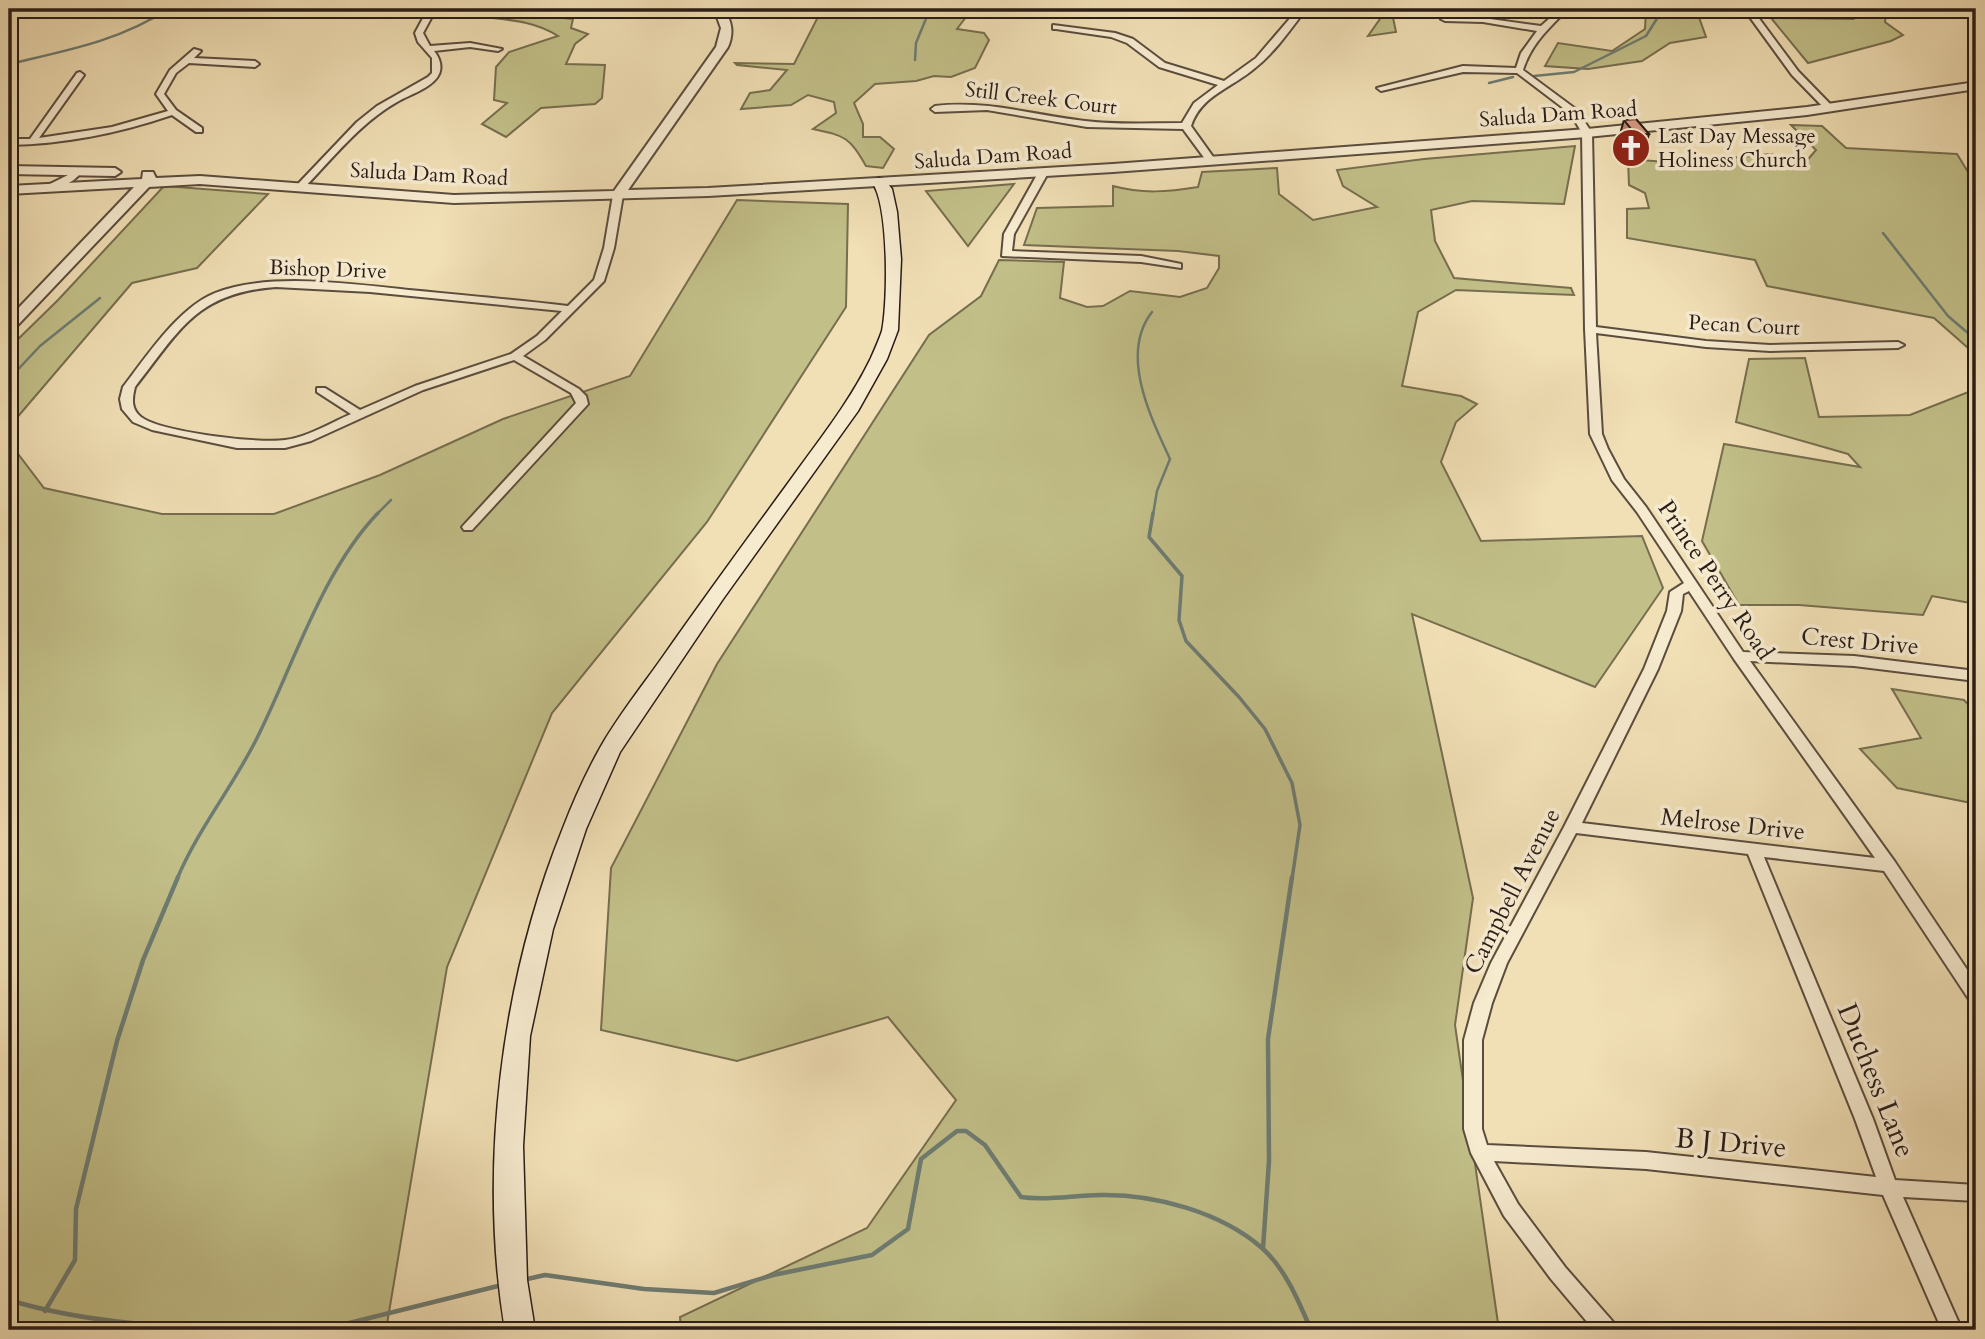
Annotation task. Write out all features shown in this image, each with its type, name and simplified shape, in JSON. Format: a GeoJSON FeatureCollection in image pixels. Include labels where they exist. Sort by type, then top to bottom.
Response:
{"type":"FeatureCollection","features":[{"type":"Feature","properties":{"kind":"main road"},"geometry":{"type":"LineString","coordinates":[[520,1330],[512,1280],[509,1146],[517,1036],[541,929],[574,830],[610,750],[849,411],[879,359],[890,330],[893,259],[890,236],[882,222],[875,193],[880,182]]}},
{"type":"Feature","properties":{"kind":"street"},"geometry":{"type":"LineString","coordinates":[[301,186],[360,124],[380,108],[431,79],[437,64],[419,33],[432,9]]}},
{"type":"Feature","properties":{"kind":"street"},"geometry":{"type":"LineString","coordinates":[[618,195],[722,47],[727,27],[719,9]]}},
{"type":"Feature","properties":{"kind":"street"},"geometry":{"type":"LineString","coordinates":[[1210,161],[1186,126],[1196,106],[1257,63],[1302,9]]}},
{"type":"Feature","properties":{"kind":"street"},"geometry":{"type":"LineString","coordinates":[[1518,71],[1521,60],[1543,29],[1564,9]]}},
{"type":"Feature","properties":{"kind":"street"},"geometry":{"type":"LineString","coordinates":[[1748,9],[1795,73],[1829,108]]}},
{"type":"Feature","properties":{"kind":"street"},"geometry":{"type":"LineString","coordinates":[[1445,19],[1491,20],[1543,29]]}},
{"type":"Feature","properties":{"kind":"street"},"geometry":{"type":"LineString","coordinates":[[1056,27],[1112,35],[1130,41],[1162,65],[1225,84]]}},
{"type":"Feature","properties":{"kind":"street"},"geometry":{"type":"LineString","coordinates":[[430,49],[470,45],[498,49]]}},
{"type":"Feature","properties":{"kind":"street"},"geometry":{"type":"LineString","coordinates":[[197,51],[173,72],[160,94],[173,112],[199,130]]}},
{"type":"Feature","properties":{"kind":"street"},"geometry":{"type":"LineString","coordinates":[[188,60],[255,64]]}},
{"type":"Feature","properties":{"kind":"street"},"geometry":{"type":"LineString","coordinates":[[1381,88],[1463,69],[1518,71],[1530,82],[1572,108],[1587,133]]}},
{"type":"Feature","properties":{"kind":"street"},"geometry":{"type":"LineString","coordinates":[[32,142],[80,75]]}},
{"type":"Feature","properties":{"kind":"street","name":"Saluda Dam Road"},"geometry":{"type":"LineString","coordinates":[[9,190],[200,180],[454,199],[618,195],[880,182],[1210,161],[1715,122],[1976,86]]}},
{"type":"Feature","properties":{"kind":"street","name":"Still Creek Court"},"geometry":{"type":"LineString","coordinates":[[935,108],[959,104],[994,107],[1074,122],[1186,126]]}},
{"type":"Feature","properties":{"kind":"street"},"geometry":{"type":"LineString","coordinates":[[9,142],[87,136],[173,112]]}},
{"type":"Feature","properties":{"kind":"street","name":"Prince Perry Road"},"geometry":{"type":"LineString","coordinates":[[1587,133],[1594,419],[1602,449],[1619,480],[1642,510],[1739,656],[1889,866],[1976,996]]}},
{"type":"Feature","properties":{"kind":"street"},"geometry":{"type":"LineString","coordinates":[[9,170],[150,176],[9,326]]}},
{"type":"Feature","properties":{"kind":"street"},"geometry":{"type":"LineString","coordinates":[[51,187],[74,176],[78,171]]}},
{"type":"Feature","properties":{"kind":"street"},"geometry":{"type":"LineString","coordinates":[[1043,173],[1009,234],[1006,254],[1141,259],[1177,266]]}},
{"type":"Feature","properties":{"kind":"street","name":"Bishop Drive"},"geometry":{"type":"LineString","coordinates":[[569,309],[370,289],[276,284],[250,286],[217,296],[186,316],[129,387],[126,399],[128,410],[137,420],[156,428],[237,444],[298,442],[419,388],[515,356],[541,338],[599,281],[609,248],[618,195]]}},
{"type":"Feature","properties":{"kind":"street","name":"Pecan Court"},"geometry":{"type":"LineString","coordinates":[[1590,329],[1694,343],[1759,347],[1898,345]]}},
{"type":"Feature","properties":{"kind":"street"},"geometry":{"type":"LineString","coordinates":[[468,527],[582,404],[575,391],[515,356]]}},
{"type":"Feature","properties":{"kind":"street"},"geometry":{"type":"LineString","coordinates":[[321,390],[360,415]]}},
{"type":"Feature","properties":{"kind":"street","name":"Campbell Avenue"},"geometry":{"type":"LineString","coordinates":[[1607,1330],[1558,1273],[1511,1210],[1480,1153],[1474,1129],[1472,1040],[1499,963],[1572,827],[1651,669],[1674,611],[1678,593],[1692,584]]}},
{"type":"Feature","properties":{"kind":"street","name":"Crest Drive"},"geometry":{"type":"LineString","coordinates":[[1739,656],[1854,661],[1976,676]]}},
{"type":"Feature","properties":{"kind":"street","name":"Melrose Drive"},"geometry":{"type":"LineString","coordinates":[[1572,827],[1889,866]]}},
{"type":"Feature","properties":{"kind":"street","name":"Duchess Lane"},"geometry":{"type":"LineString","coordinates":[[1753,848],[1864,1119],[1889,1188],[1952,1330]]}},
{"type":"Feature","properties":{"kind":"street","name":"B J Drive"},"geometry":{"type":"LineString","coordinates":[[1480,1153],[1534,1153],[1622,1159],[1803,1176],[1889,1188],[1976,1193]]}},
{"type":"Feature","properties":{"kind":"shaded area"},"geometry":{"type":"Polygon","coordinates":[[[822,9],[972,9],[957,29],[984,33],[989,40],[975,68],[951,77],[934,76],[916,81],[875,84],[854,103],[863,124],[863,137],[880,137],[894,149],[883,168],[866,166],[846,139],[813,129],[836,113],[834,102],[808,95],[791,105],[741,109],[750,93],[770,90],[787,70],[735,63],[794,64],[822,9]]]}},
{"type":"Feature","properties":{"kind":"shaded area"},"geometry":{"type":"Polygon","coordinates":[[[1387,9],[1441,12],[1415,16],[1392,13],[1396,32],[1368,36],[1387,9]]]}},
{"type":"Feature","properties":{"kind":"shaded area"},"geometry":{"type":"Polygon","coordinates":[[[1646,9],[1696,9],[1706,37],[1670,43],[1642,61],[1588,69],[1545,66],[1558,43],[1612,51],[1645,29],[1646,9]]]}},
{"type":"Feature","properties":{"kind":"shaded area"},"geometry":{"type":"Polygon","coordinates":[[[1837,9],[1887,9],[1885,22],[1903,35],[1891,41],[1808,63],[1771,18],[1852,19],[1837,9]]]}},
{"type":"Feature","properties":{"kind":"shaded area"},"geometry":{"type":"Polygon","coordinates":[[[512,13],[573,19],[571,28],[588,34],[575,44],[566,64],[605,65],[602,98],[595,104],[541,108],[506,137],[482,124],[507,103],[494,100],[496,67],[509,52],[558,36],[531,24],[483,17],[512,13]]]}},
{"type":"Feature","properties":{"kind":"shaded area"},"geometry":{"type":"Polygon","coordinates":[[[1791,125],[1822,126],[1846,148],[1957,154],[1976,185],[1976,355],[1934,318],[1767,286],[1755,260],[1627,238],[1627,209],[1649,208],[1645,193],[1629,185],[1628,159],[1679,163],[1771,154],[1804,164],[1816,150],[1791,125]]]}},
{"type":"Feature","properties":{"kind":"shaded area"},"geometry":{"type":"Polygon","coordinates":[[[1575,146],[1564,204],[1472,201],[1431,210],[1435,241],[1454,278],[1571,288],[1574,295],[1456,290],[1418,312],[1402,386],[1461,396],[1477,404],[1456,422],[1441,462],[1481,541],[1642,536],[1663,588],[1595,687],[1412,614],[1473,898],[1455,1025],[1499,1330],[681,1330],[680,1317],[867,1228],[956,1100],[888,1017],[737,1061],[601,1030],[611,868],[717,664],[929,335],[981,296],[999,260],[1064,262],[1060,298],[1087,307],[1103,306],[1130,291],[1180,297],[1207,288],[1219,268],[1219,256],[1178,251],[1024,245],[1037,208],[1113,206],[1113,186],[1145,191],[1176,190],[1198,187],[1202,172],[1277,168],[1279,194],[1313,220],[1377,207],[1343,186],[1337,170],[1424,159],[1575,146]]]}},
{"type":"Feature","properties":{"kind":"shaded area"},"geometry":{"type":"Polygon","coordinates":[[[1014,184],[968,246],[926,191],[1014,184]]]}},
{"type":"Feature","properties":{"kind":"shaded area"},"geometry":{"type":"Polygon","coordinates":[[[164,186],[268,194],[197,268],[132,283],[9,427],[9,348],[58,300],[164,186]]]}},
{"type":"Feature","properties":{"kind":"shaded area"},"geometry":{"type":"Polygon","coordinates":[[[737,200],[848,204],[846,307],[707,522],[552,713],[447,967],[386,1330],[9,1330],[9,442],[44,488],[162,514],[274,514],[380,475],[503,419],[630,376],[737,200]]]}},
{"type":"Feature","properties":{"kind":"shaded area"},"geometry":{"type":"Polygon","coordinates":[[[1805,358],[1819,417],[1910,415],[1976,389],[1976,604],[1932,596],[1923,615],[1799,605],[1739,605],[1702,541],[1724,444],[1860,467],[1848,454],[1736,422],[1749,359],[1805,358]]]}},
{"type":"Feature","properties":{"kind":"shaded area"},"geometry":{"type":"Polygon","coordinates":[[[1892,689],[1964,700],[1976,713],[1976,804],[1897,788],[1860,749],[1921,738],[1892,689]]]}},
{"type":"Feature","properties":{"kind":"building"},"geometry":{"type":"Polygon","coordinates":[[[1636,119],[1649,134],[1636,135],[1624,120],[1636,119]]]}},
{"type":"Feature","properties":{"kind":"waterway"},"geometry":{"type":"LineString","coordinates":[[9,64],[111,37],[168,9]]}},
{"type":"Feature","properties":{"kind":"waterway"},"geometry":{"type":"LineString","coordinates":[[915,60],[916,43],[930,9]]}},
{"type":"Feature","properties":{"kind":"waterway"},"geometry":{"type":"LineString","coordinates":[[1534,76],[1574,72],[1646,36],[1663,9]]}},
{"type":"Feature","properties":{"kind":"waterway"},"geometry":{"type":"LineString","coordinates":[[1489,83],[1513,77]]}},
{"type":"Feature","properties":{"kind":"waterway"},"geometry":{"type":"LineString","coordinates":[[1883,233],[1948,316],[1976,340]]}},
{"type":"Feature","properties":{"kind":"waterway"},"geometry":{"type":"LineString","coordinates":[[9,379],[40,346],[100,298]]}},
{"type":"Feature","properties":{"kind":"waterway"},"geometry":{"type":"LineString","coordinates":[[1152,312],[1138,347],[1138,366],[1147,406],[1170,459],[1157,491],[1153,515]]}},
{"type":"Feature","properties":{"kind":"waterway"},"geometry":{"type":"LineString","coordinates":[[378,513],[391,500]]}},
{"type":"Feature","properties":{"kind":"waterway"},"geometry":{"type":"LineString","coordinates":[[177,879],[196,841],[259,734],[325,589],[359,536],[378,513]]}},
{"type":"Feature","properties":{"kind":"waterway"},"geometry":{"type":"LineString","coordinates":[[1153,513],[1149,537],[1182,576],[1179,620],[1186,641],[1265,729],[1292,783],[1300,825],[1292,879]]}},
{"type":"Feature","properties":{"kind":"waterway"},"geometry":{"type":"LineString","coordinates":[[46,1310],[75,1260],[76,1209],[117,1041],[143,960],[178,877]]}},
{"type":"Feature","properties":{"kind":"waterway"},"geometry":{"type":"LineString","coordinates":[[1263,1248],[1269,1161],[1268,1039],[1292,877]]}},
{"type":"Feature","properties":{"kind":"waterway"},"geometry":{"type":"LineString","coordinates":[[523,1280],[545,1275],[644,1289],[714,1293],[773,1275],[872,1255],[908,1229],[921,1159],[957,1131],[966,1131],[985,1145],[1021,1197],[1101,1195],[1143,1198],[1186,1208],[1227,1224],[1262,1248],[1278,1265],[1311,1330]]}},
{"type":"Feature","properties":{"kind":"waterway"},"geometry":{"type":"LineString","coordinates":[[321,1330],[502,1285]]}},
{"type":"Feature","properties":{"kind":"waterway"},"geometry":{"type":"LineString","coordinates":[[9,1300],[46,1310]]}},
{"type":"Feature","properties":{"kind":"waterway"},"geometry":{"type":"LineString","coordinates":[[46,1310],[139,1324],[271,1330]]}},
{"type":"Feature","properties":{"kind":"place","name":"Last Day Message Holiness Church"},"geometry":{"type":"Point","coordinates":[1631,148]}}]}
